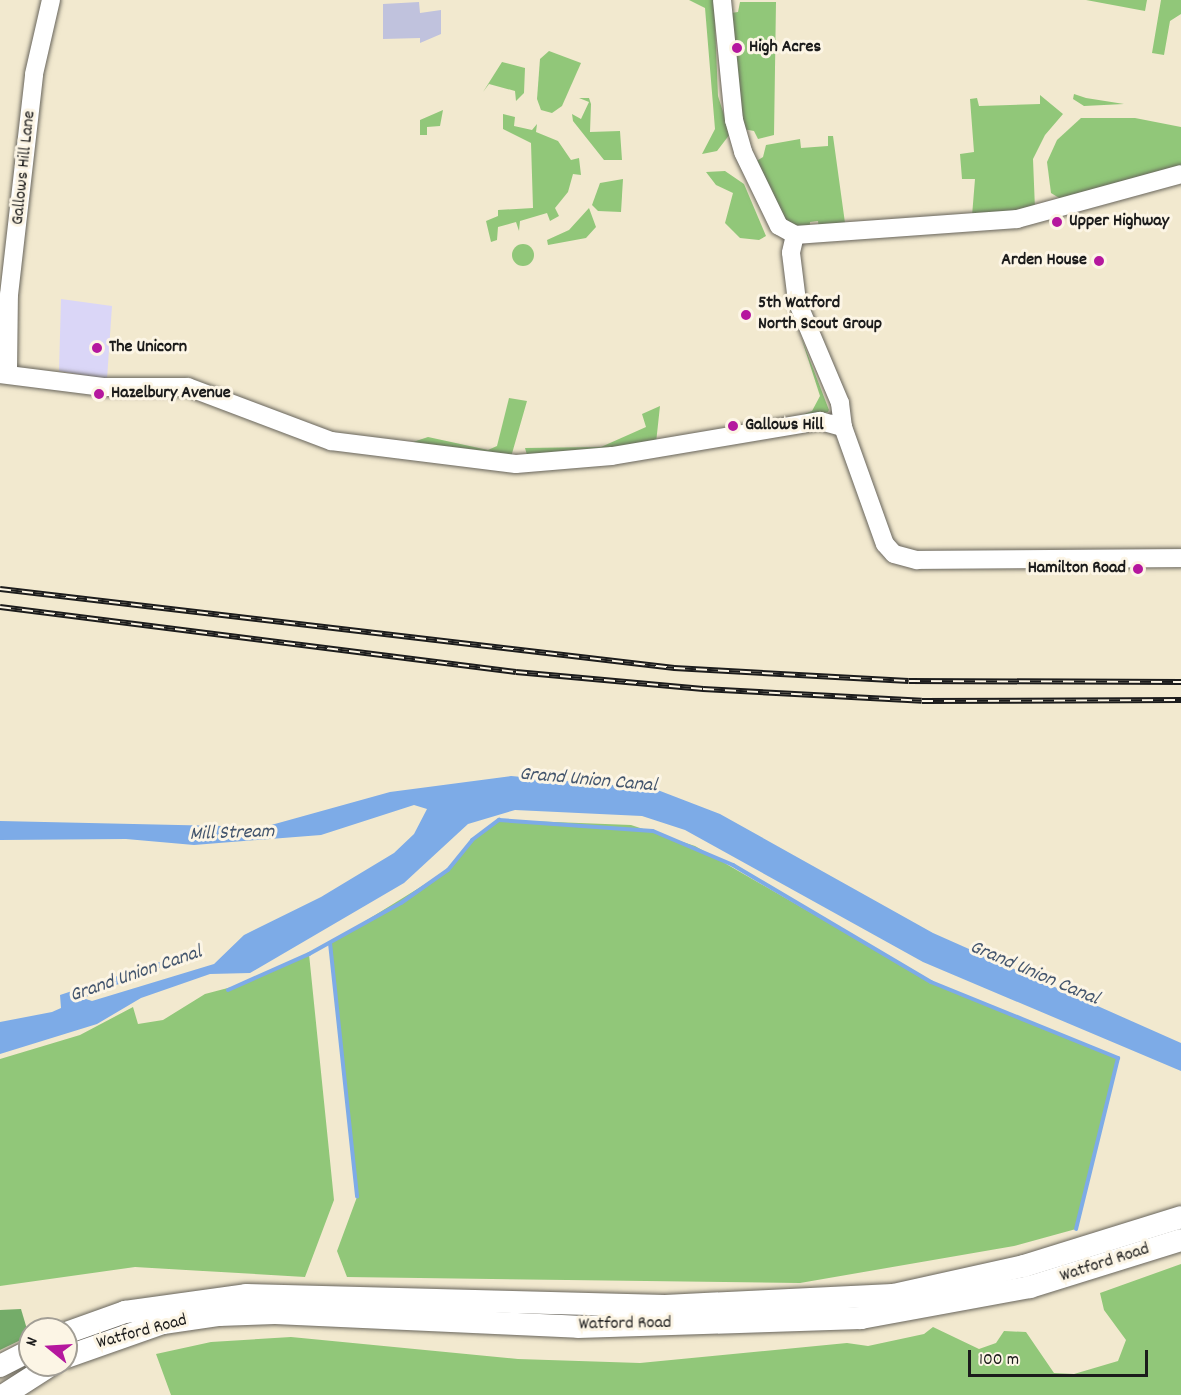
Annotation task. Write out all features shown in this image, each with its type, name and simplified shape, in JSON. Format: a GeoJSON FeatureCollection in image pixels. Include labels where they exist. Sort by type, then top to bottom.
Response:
{"type":"FeatureCollection","features":[{"type":"Feature","properties":{"kind":"highway","name":"Watford Road"},"geometry":{"type":"LineString","coordinates":[[78,1329],[125,1312],[246,1295],[665,1306],[892,1294],[1024,1266],[1181,1217]]}},
{"type":"Feature","properties":{"kind":"highway","name":"Watford Road"},"geometry":{"type":"LineString","coordinates":[[78,1353],[163,1323],[219,1315],[275,1313],[578,1327],[861,1318],[1030,1287],[1181,1240]]}},
{"type":"Feature","properties":{"kind":"highway"},"geometry":{"type":"LineString","coordinates":[[0,1366],[18,1357]]}},
{"type":"Feature","properties":{"kind":"highway"},"geometry":{"type":"LineString","coordinates":[[4,1395],[32,1377]]}},
{"type":"Feature","properties":{"kind":"street","name":"Gallows Hill Lane"},"geometry":{"type":"LineString","coordinates":[[4,373],[9,295],[34,74],[51,0]]}},
{"type":"Feature","properties":{"kind":"street"},"geometry":{"type":"LineString","coordinates":[[722,0],[734,120],[762,195],[789,232],[797,301],[830,387],[840,403],[843,427],[885,544],[901,558],[1181,558]]}},
{"type":"Feature","properties":{"kind":"street"},"geometry":{"type":"LineString","coordinates":[[789,232],[1017,219],[1181,174]]}},
{"type":"Feature","properties":{"kind":"street"},"geometry":{"type":"LineString","coordinates":[[4,373],[103,387],[188,387],[331,441],[516,464],[612,456],[820,421],[843,427]]}},
{"type":"Feature","properties":{"kind":"shaded area"},"geometry":{"type":"Polygon","coordinates":[[[419,2],[420,13],[441,10],[441,34],[420,43],[420,38],[383,39],[383,4],[419,2]]]}},
{"type":"Feature","properties":{"kind":"shaded area"},"geometry":{"type":"Polygon","coordinates":[[[61,299],[112,306],[107,379],[59,371],[61,299]]]}},
{"type":"Feature","properties":{"kind":"green space"},"geometry":{"type":"Polygon","coordinates":[[[689,0],[714,0],[718,96],[730,134],[717,151],[702,154],[715,129],[705,8],[689,0]]]}},
{"type":"Feature","properties":{"kind":"green space"},"geometry":{"type":"Polygon","coordinates":[[[1086,0],[1147,0],[1145,11],[1086,0]]]}},
{"type":"Feature","properties":{"kind":"green space"},"geometry":{"type":"Polygon","coordinates":[[[1161,0],[1181,0],[1181,14],[1170,21],[1164,55],[1152,53],[1161,0]]]}},
{"type":"Feature","properties":{"kind":"green space"},"geometry":{"type":"Polygon","coordinates":[[[740,2],[776,2],[774,135],[758,139],[754,131],[743,129],[731,13],[738,12],[740,2]]]}},
{"type":"Feature","properties":{"kind":"green space"},"geometry":{"type":"Polygon","coordinates":[[[549,51],[581,63],[562,106],[552,113],[541,110],[537,99],[540,59],[549,51]]]}},
{"type":"Feature","properties":{"kind":"green space"},"geometry":{"type":"Polygon","coordinates":[[[502,62],[525,68],[524,93],[516,101],[515,91],[489,84],[483,92],[502,62]]]}},
{"type":"Feature","properties":{"kind":"green space"},"geometry":{"type":"Polygon","coordinates":[[[1074,94],[1124,104],[1084,106],[1073,99],[1074,94]]]}},
{"type":"Feature","properties":{"kind":"green space"},"geometry":{"type":"Polygon","coordinates":[[[1040,95],[1063,114],[1045,135],[1033,159],[1035,209],[972,216],[975,179],[962,179],[960,154],[974,152],[970,99],[977,98],[979,106],[1040,104],[1040,95]]]}},
{"type":"Feature","properties":{"kind":"green space"},"geometry":{"type":"Polygon","coordinates":[[[579,98],[589,98],[591,104],[590,132],[620,131],[622,160],[604,160],[573,121],[572,114],[581,119],[589,102],[579,98]]]}},
{"type":"Feature","properties":{"kind":"green space"},"geometry":{"type":"Polygon","coordinates":[[[443,110],[440,126],[427,127],[427,135],[420,135],[420,120],[443,110]]]}},
{"type":"Feature","properties":{"kind":"green space"},"geometry":{"type":"Polygon","coordinates":[[[503,114],[515,117],[514,126],[532,130],[537,124],[536,132],[558,141],[571,160],[579,158],[581,175],[573,174],[568,192],[555,208],[559,216],[550,221],[547,213],[520,221],[519,231],[516,222],[498,227],[497,240],[491,242],[486,221],[498,216],[498,210],[533,208],[531,143],[503,129],[503,114]]]}},
{"type":"Feature","properties":{"kind":"green space"},"geometry":{"type":"Polygon","coordinates":[[[1081,118],[1135,118],[1181,127],[1181,169],[1064,201],[1051,193],[1047,162],[1057,140],[1081,118]]]}},
{"type":"Feature","properties":{"kind":"green space"},"geometry":{"type":"Polygon","coordinates":[[[828,136],[833,136],[845,223],[819,230],[818,221],[810,222],[810,230],[799,229],[785,221],[755,162],[763,157],[766,145],[800,139],[801,148],[828,146],[828,136]]]}},
{"type":"Feature","properties":{"kind":"green space"},"geometry":{"type":"Polygon","coordinates":[[[725,171],[744,184],[766,236],[759,240],[740,238],[725,223],[733,193],[716,185],[706,172],[725,171]]]}},
{"type":"Feature","properties":{"kind":"green space"},"geometry":{"type":"Polygon","coordinates":[[[623,179],[621,212],[598,211],[592,205],[600,183],[623,179]]]}},
{"type":"Feature","properties":{"kind":"green space"},"geometry":{"type":"Polygon","coordinates":[[[589,208],[596,227],[586,238],[548,245],[547,240],[569,230],[589,208]]]}},
{"type":"Feature","properties":{"kind":"green space"},"geometry":{"type":"Polygon","coordinates":[[[523,244],[531,247],[534,255],[531,263],[523,266],[515,263],[512,255],[515,247],[523,244]]]}},
{"type":"Feature","properties":{"kind":"green space"},"geometry":{"type":"Polygon","coordinates":[[[801,337],[829,410],[797,417],[812,411],[820,396],[801,337]]]}},
{"type":"Feature","properties":{"kind":"green space"},"geometry":{"type":"Polygon","coordinates":[[[509,398],[527,401],[511,457],[407,444],[428,437],[488,450],[497,446],[509,398]]]}},
{"type":"Feature","properties":{"kind":"green space"},"geometry":{"type":"Polygon","coordinates":[[[660,406],[656,443],[527,455],[525,448],[601,447],[646,427],[642,414],[660,406]]]}},
{"type":"Feature","properties":{"kind":"green space"},"geometry":{"type":"Polygon","coordinates":[[[499,820],[631,825],[695,846],[931,982],[1118,1058],[1076,1229],[1014,1246],[800,1283],[347,1277],[337,1251],[357,1197],[330,943],[448,870],[472,840],[499,820]]]}},
{"type":"Feature","properties":{"kind":"green space"},"geometry":{"type":"Polygon","coordinates":[[[309,954],[334,1200],[305,1277],[135,1267],[0,1286],[0,1059],[80,1035],[133,1007],[138,1024],[163,1020],[205,994],[243,984],[309,954]]]}},
{"type":"Feature","properties":{"kind":"green space"},"geometry":{"type":"Polygon","coordinates":[[[1181,1264],[1181,1395],[171,1395],[156,1354],[211,1342],[291,1337],[518,1359],[640,1363],[847,1343],[868,1346],[924,1334],[933,1327],[979,1349],[996,1343],[1004,1331],[1026,1332],[1054,1373],[1074,1374],[1118,1361],[1126,1340],[1104,1310],[1100,1293],[1181,1264]]]}},
{"type":"Feature","properties":{"kind":"green space"},"geometry":{"type":"Polygon","coordinates":[[[21,1309],[23,1317],[18,1317],[18,1341],[0,1350],[0,1310],[21,1309]]]}},
{"type":"Feature","properties":{"kind":"water"},"geometry":{"type":"Polygon","coordinates":[[[511,776],[655,789],[720,814],[933,933],[1181,1043],[1181,1071],[923,962],[685,830],[642,816],[515,810],[468,824],[404,883],[250,973],[210,974],[141,998],[97,1024],[0,1054],[0,1022],[52,1012],[61,1008],[60,995],[190,952],[191,956],[83,998],[92,1001],[214,964],[244,935],[321,897],[394,853],[414,834],[427,809],[414,805],[321,835],[194,845],[126,839],[0,840],[0,821],[264,827],[390,792],[511,776]]]}},
{"type":"Feature","properties":{"kind":"waterway"},"geometry":{"type":"LineString","coordinates":[[228,990],[309,954],[401,903],[448,870],[472,840],[499,820],[653,831],[733,865],[931,982],[1118,1058],[1076,1229]]}},
{"type":"Feature","properties":{"kind":"waterway"},"geometry":{"type":"LineString","coordinates":[[330,943],[357,1197]]}},
{"type":"Feature","properties":{"kind":"railway"},"geometry":{"type":"LineString","coordinates":[[0,589],[674,668],[909,681],[1181,682]]}},
{"type":"Feature","properties":{"kind":"railway"},"geometry":{"type":"LineString","coordinates":[[0,607],[516,672],[703,689],[922,701],[1181,700]]}},
{"type":"Feature","properties":{"kind":"place","name":"High Acres"},"geometry":{"type":"Point","coordinates":[737,48]}},
{"type":"Feature","properties":{"kind":"place","name":"Upper Highway"},"geometry":{"type":"Point","coordinates":[1057,222]}},
{"type":"Feature","properties":{"kind":"place","name":"Arden House"},"geometry":{"type":"Point","coordinates":[1099,261]}},
{"type":"Feature","properties":{"kind":"place","name":"5th Watford North Scout Group"},"geometry":{"type":"Point","coordinates":[746,315]}},
{"type":"Feature","properties":{"kind":"place","name":"The Unicorn"},"geometry":{"type":"Point","coordinates":[97,348]}},
{"type":"Feature","properties":{"kind":"place","name":"Hazelbury Avenue"},"geometry":{"type":"Point","coordinates":[99,394]}},
{"type":"Feature","properties":{"kind":"place","name":"Gallows Hill"},"geometry":{"type":"Point","coordinates":[733,426]}},
{"type":"Feature","properties":{"kind":"place","name":"Hamilton Road"},"geometry":{"type":"Point","coordinates":[1138,569]}},
{"type":"Feature","properties":{"kind":"water label","name":"Grand Union Canal"},"geometry":{"type":"Point","coordinates":[588,781]}},
{"type":"Feature","properties":{"kind":"water label","name":"Mill Stream"},"geometry":{"type":"Point","coordinates":[232,834]}},
{"type":"Feature","properties":{"kind":"water label","name":"Grand Union Canal"},"geometry":{"type":"Point","coordinates":[1034,974]}},
{"type":"Feature","properties":{"kind":"water label","name":"Grand Union Canal"},"geometry":{"type":"Point","coordinates":[136,975]}}]}
